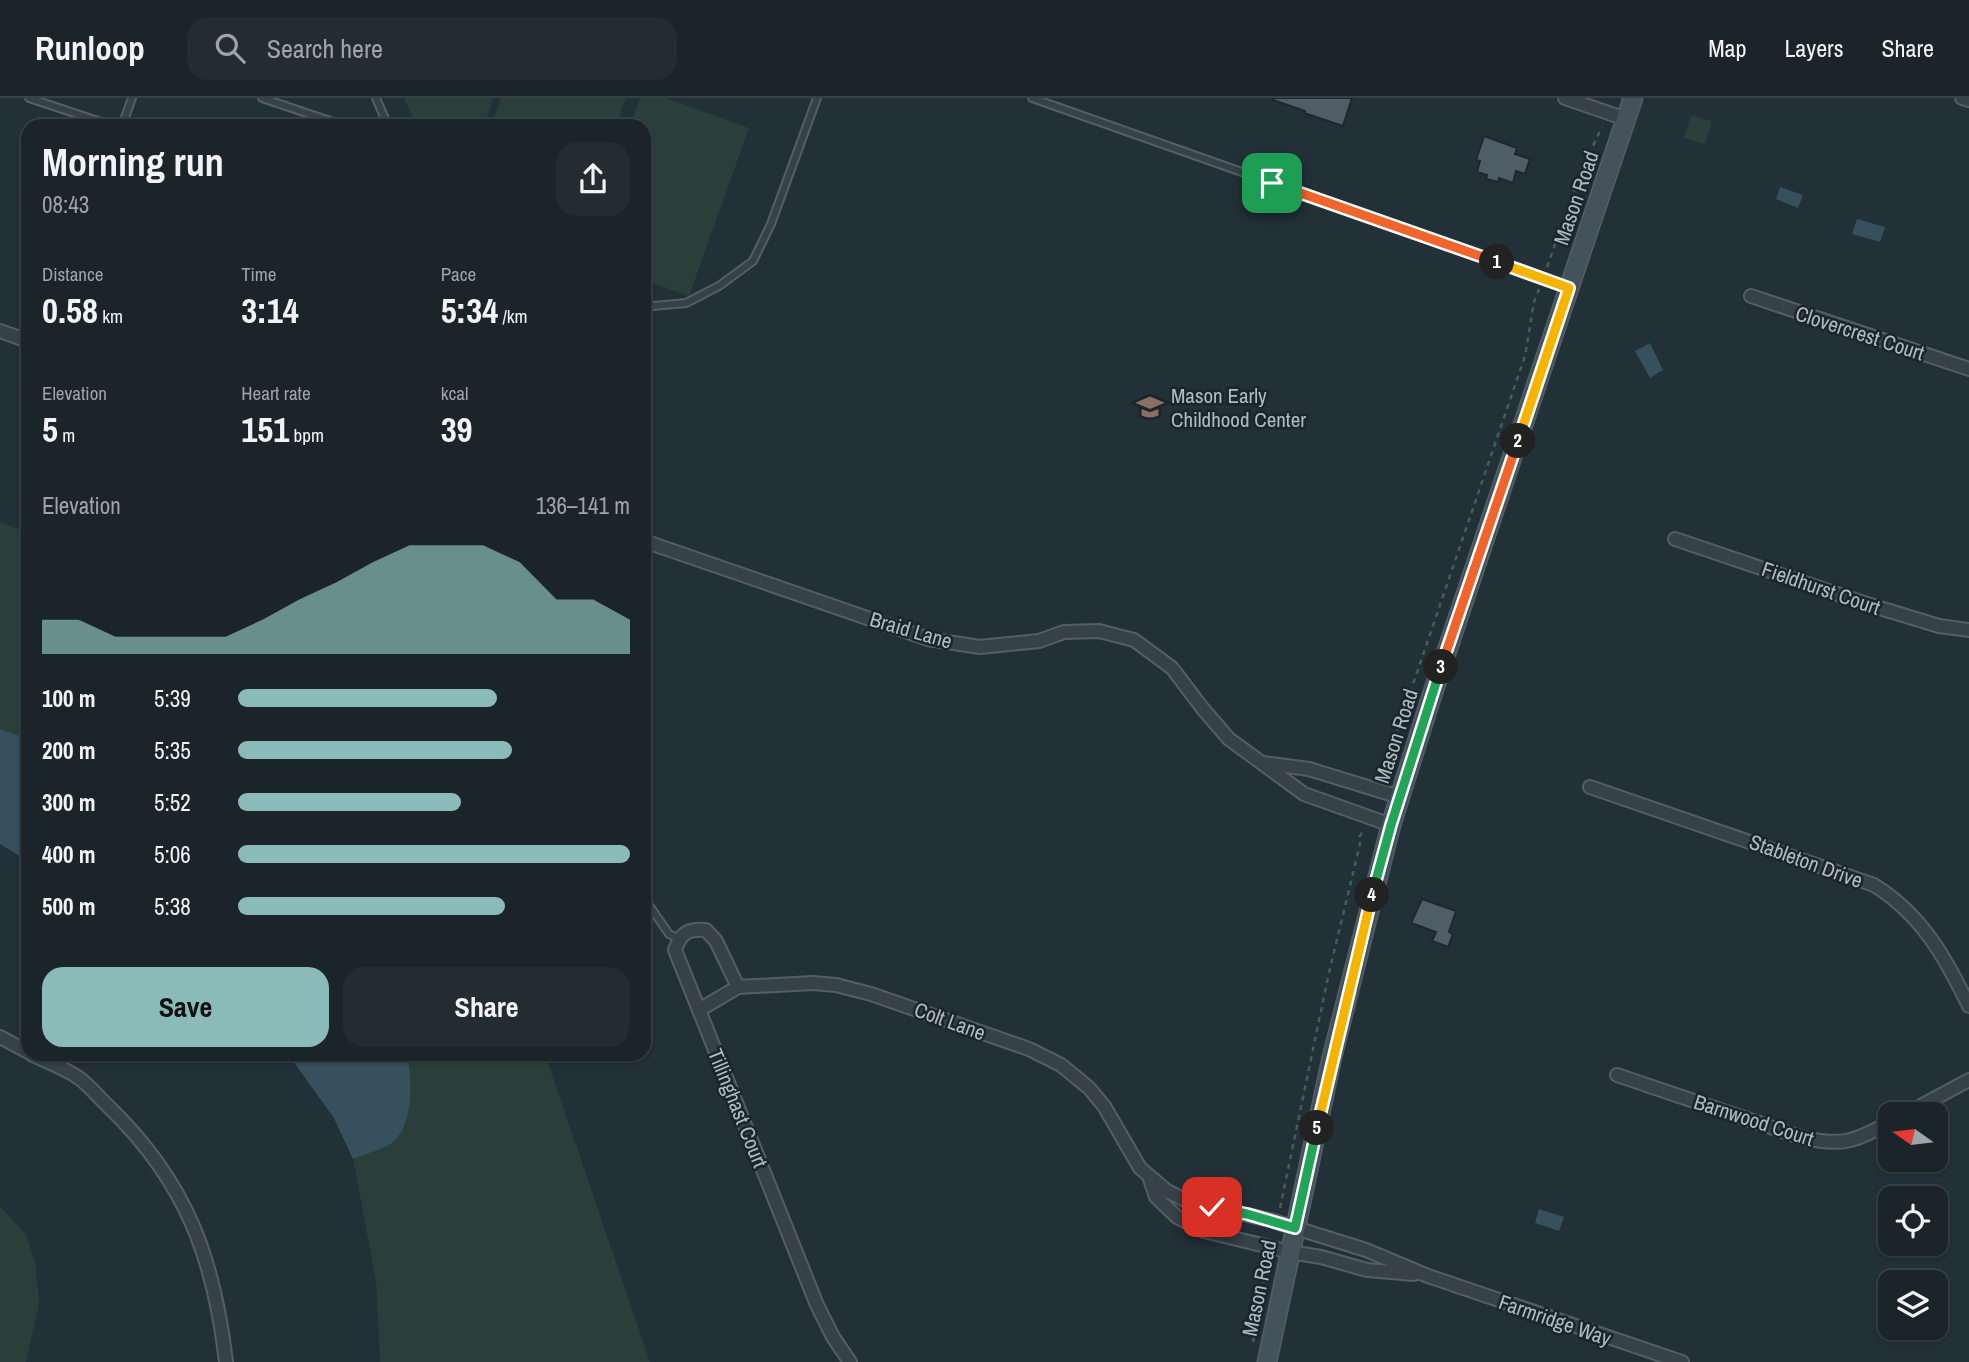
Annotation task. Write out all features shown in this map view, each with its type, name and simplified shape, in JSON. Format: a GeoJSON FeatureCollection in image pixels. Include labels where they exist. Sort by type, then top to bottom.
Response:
{"type":"FeatureCollection","features":[{"type":"Feature","properties":{"kind":"main road","name":"Mason Road"},"geometry":{"type":"LineString","coordinates":[[1267,1362],[1335,1045],[1391,825],[1432,695],[1633,98]]}},
{"type":"Feature","properties":{"kind":"street"},"geometry":{"type":"LineString","coordinates":[[1565,98],[1626,119]]}},
{"type":"Feature","properties":{"kind":"street"},"geometry":{"type":"LineString","coordinates":[[1962,98],[1969,100]]}},
{"type":"Feature","properties":{"kind":"street","name":"Clovercrest Court"},"geometry":{"type":"LineString","coordinates":[[1751,296],[1969,369]]}},
{"type":"Feature","properties":{"kind":"street"},"geometry":{"type":"LineString","coordinates":[[0,331],[21,338]]}},
{"type":"Feature","properties":{"kind":"street","name":"Fieldhurst Court"},"geometry":{"type":"LineString","coordinates":[[1675,538],[1881,609],[1939,626],[1969,630]]}},
{"type":"Feature","properties":{"kind":"street","name":"Braid Lane"},"geometry":{"type":"LineString","coordinates":[[651,543],[928,639],[980,647],[1039,641],[1064,632],[1099,631],[1134,640],[1172,668],[1228,739],[1304,794],[1391,825]]}},
{"type":"Feature","properties":{"kind":"street","name":"Braid Lane"},"geometry":{"type":"LineString","coordinates":[[1262,762],[1309,769],[1400,797]]}},
{"type":"Feature","properties":{"kind":"street","name":"Stableton Drive"},"geometry":{"type":"LineString","coordinates":[[1590,787],[1874,885],[1894,898],[1927,932],[1969,1006]]}},
{"type":"Feature","properties":{"kind":"street"},"geometry":{"type":"LineString","coordinates":[[679,939],[691,929],[706,930],[716,941],[738,987]]}},
{"type":"Feature","properties":{"kind":"street","name":"Tillinghast Court"},"geometry":{"type":"LineString","coordinates":[[679,939],[675,950],[817,1305],[833,1337],[850,1362]]}},
{"type":"Feature","properties":{"kind":"street","name":"Colt Lane"},"geometry":{"type":"LineString","coordinates":[[699,1010],[738,987],[813,983],[836,985],[894,1002],[1040,1054],[1061,1065],[1089,1088],[1104,1106],[1133,1158],[1167,1191],[1189,1202],[1247,1214],[1295,1228]]}},
{"type":"Feature","properties":{"kind":"street"},"geometry":{"type":"LineString","coordinates":[[0,1037],[21,1048]]}},
{"type":"Feature","properties":{"kind":"street"},"geometry":{"type":"LineString","coordinates":[[45,1061],[79,1079],[138,1136],[166,1174],[199,1237],[214,1283],[226,1362]]}},
{"type":"Feature","properties":{"kind":"street","name":"Barnwood Court"},"geometry":{"type":"LineString","coordinates":[[1616,1075],[1824,1143],[1848,1142],[1878,1128]]}},
{"type":"Feature","properties":{"kind":"street"},"geometry":{"type":"LineString","coordinates":[[1928,1102],[1969,1080]]}},
{"type":"Feature","properties":{"kind":"street","name":"Colt Lane"},"geometry":{"type":"LineString","coordinates":[[1149,1176],[1156,1197],[1177,1217],[1204,1231],[1290,1252]]}},
{"type":"Feature","properties":{"kind":"street","name":"Farmridge Way"},"geometry":{"type":"LineString","coordinates":[[1295,1228],[1366,1250],[1428,1276],[1682,1362]]}},
{"type":"Feature","properties":{"kind":"street","name":"Farmridge Way"},"geometry":{"type":"LineString","coordinates":[[1290,1252],[1321,1257],[1367,1270],[1428,1276]]}},
{"type":"Feature","properties":{"kind":"lane"},"geometry":{"type":"LineString","coordinates":[[29,98],[92,119]]}},
{"type":"Feature","properties":{"kind":"lane"},"geometry":{"type":"LineString","coordinates":[[124,119],[132,98]]}},
{"type":"Feature","properties":{"kind":"lane"},"geometry":{"type":"LineString","coordinates":[[262,98],[324,119]]}},
{"type":"Feature","properties":{"kind":"lane"},"geometry":{"type":"LineString","coordinates":[[376,98],[385,119]]}},
{"type":"Feature","properties":{"kind":"lane"},"geometry":{"type":"LineString","coordinates":[[651,305],[686,303],[719,286],[753,261],[771,224],[817,98]]}},
{"type":"Feature","properties":{"kind":"lane"},"geometry":{"type":"LineString","coordinates":[[1032,98],[1569,288]]}},
{"type":"Feature","properties":{"kind":"lane"},"geometry":{"type":"LineString","coordinates":[[651,908],[669,934],[679,939]]}},
{"type":"Feature","properties":{"kind":"path"},"geometry":{"type":"LineString","coordinates":[[1552,254],[1581,171],[1601,130]]}},
{"type":"Feature","properties":{"kind":"path"},"geometry":{"type":"LineString","coordinates":[[1382,775],[1525,356],[1534,302]]}},
{"type":"Feature","properties":{"kind":"path"},"geometry":{"type":"LineString","coordinates":[[1282,1201],[1331,964],[1360,844],[1359,837],[1362,835]]}},
{"type":"Feature","properties":{"kind":"path"},"geometry":{"type":"LineString","coordinates":[[1251,1349],[1268,1260]]}},
{"type":"Feature","properties":{"kind":"green space"},"geometry":{"type":"Polygon","coordinates":[[[404,98],[493,98],[486,119],[414,119],[404,98]]]}},
{"type":"Feature","properties":{"kind":"green space"},"geometry":{"type":"Polygon","coordinates":[[[501,98],[626,98],[618,119],[494,119],[501,98]]]}},
{"type":"Feature","properties":{"kind":"green space"},"geometry":{"type":"Polygon","coordinates":[[[640,98],[666,98],[749,128],[689,296],[651,282],[651,119],[632,119],[640,98]]]}},
{"type":"Feature","properties":{"kind":"green space"},"geometry":{"type":"Polygon","coordinates":[[[1691,115],[1712,121],[1705,144],[1684,138],[1691,115]]]}},
{"type":"Feature","properties":{"kind":"green space"},"geometry":{"type":"Polygon","coordinates":[[[0,522],[21,530],[21,857],[0,844],[0,522]]]}},
{"type":"Feature","properties":{"kind":"green space"},"geometry":{"type":"Polygon","coordinates":[[[293,1061],[547,1061],[650,1362],[380,1362],[376,1281],[353,1159],[334,1118],[293,1061]]]}},
{"type":"Feature","properties":{"kind":"green space"},"geometry":{"type":"Polygon","coordinates":[[[0,1206],[26,1235],[36,1265],[39,1304],[26,1362],[0,1362],[0,1206]]]}},
{"type":"Feature","properties":{"kind":"water"},"geometry":{"type":"Polygon","coordinates":[[[1780,187],[1803,195],[1798,208],[1776,199],[1780,187]]]}},
{"type":"Feature","properties":{"kind":"water"},"geometry":{"type":"Polygon","coordinates":[[[1857,219],[1885,227],[1880,242],[1852,234],[1857,219]]]}},
{"type":"Feature","properties":{"kind":"water"},"geometry":{"type":"Polygon","coordinates":[[[1650,343],[1663,370],[1650,378],[1635,351],[1650,343]]]}},
{"type":"Feature","properties":{"kind":"water"},"geometry":{"type":"Polygon","coordinates":[[[0,729],[21,736],[21,857],[0,844],[0,729]]]}},
{"type":"Feature","properties":{"kind":"water"},"geometry":{"type":"Polygon","coordinates":[[[293,1061],[407,1061],[410,1075],[408,1112],[400,1134],[393,1142],[353,1159],[334,1118],[293,1061]]]}},
{"type":"Feature","properties":{"kind":"water"},"geometry":{"type":"Polygon","coordinates":[[[1539,1209],[1564,1217],[1559,1231],[1535,1223],[1539,1209]]]}},
{"type":"Feature","properties":{"kind":"building"},"geometry":{"type":"Polygon","coordinates":[[[1352,98],[1343,126],[1304,113],[1305,111],[1273,100],[1352,98]]]}},
{"type":"Feature","properties":{"kind":"building"},"geometry":{"type":"Polygon","coordinates":[[[1484,136],[1517,148],[1515,154],[1530,159],[1525,174],[1516,171],[1513,183],[1499,178],[1498,182],[1486,179],[1487,175],[1477,172],[1480,161],[1476,160],[1484,136]]]}},
{"type":"Feature","properties":{"kind":"building"},"geometry":{"type":"Polygon","coordinates":[[[1422,899],[1456,911],[1449,932],[1453,934],[1448,947],[1432,941],[1436,932],[1411,923],[1422,899]]]}},
{"type":"Feature","properties":{"kind":"place","name":"Mason Early Childhood Center"},"geometry":{"type":"Point","coordinates":[1150,407]}},
{"type":"Feature","properties":{"kind":"route"},"geometry":{"type":"LineString","coordinates":[[1212,1207],[1295,1228],[1332,1057],[1391,825],[1569,288],[1272,183]]}}]}
